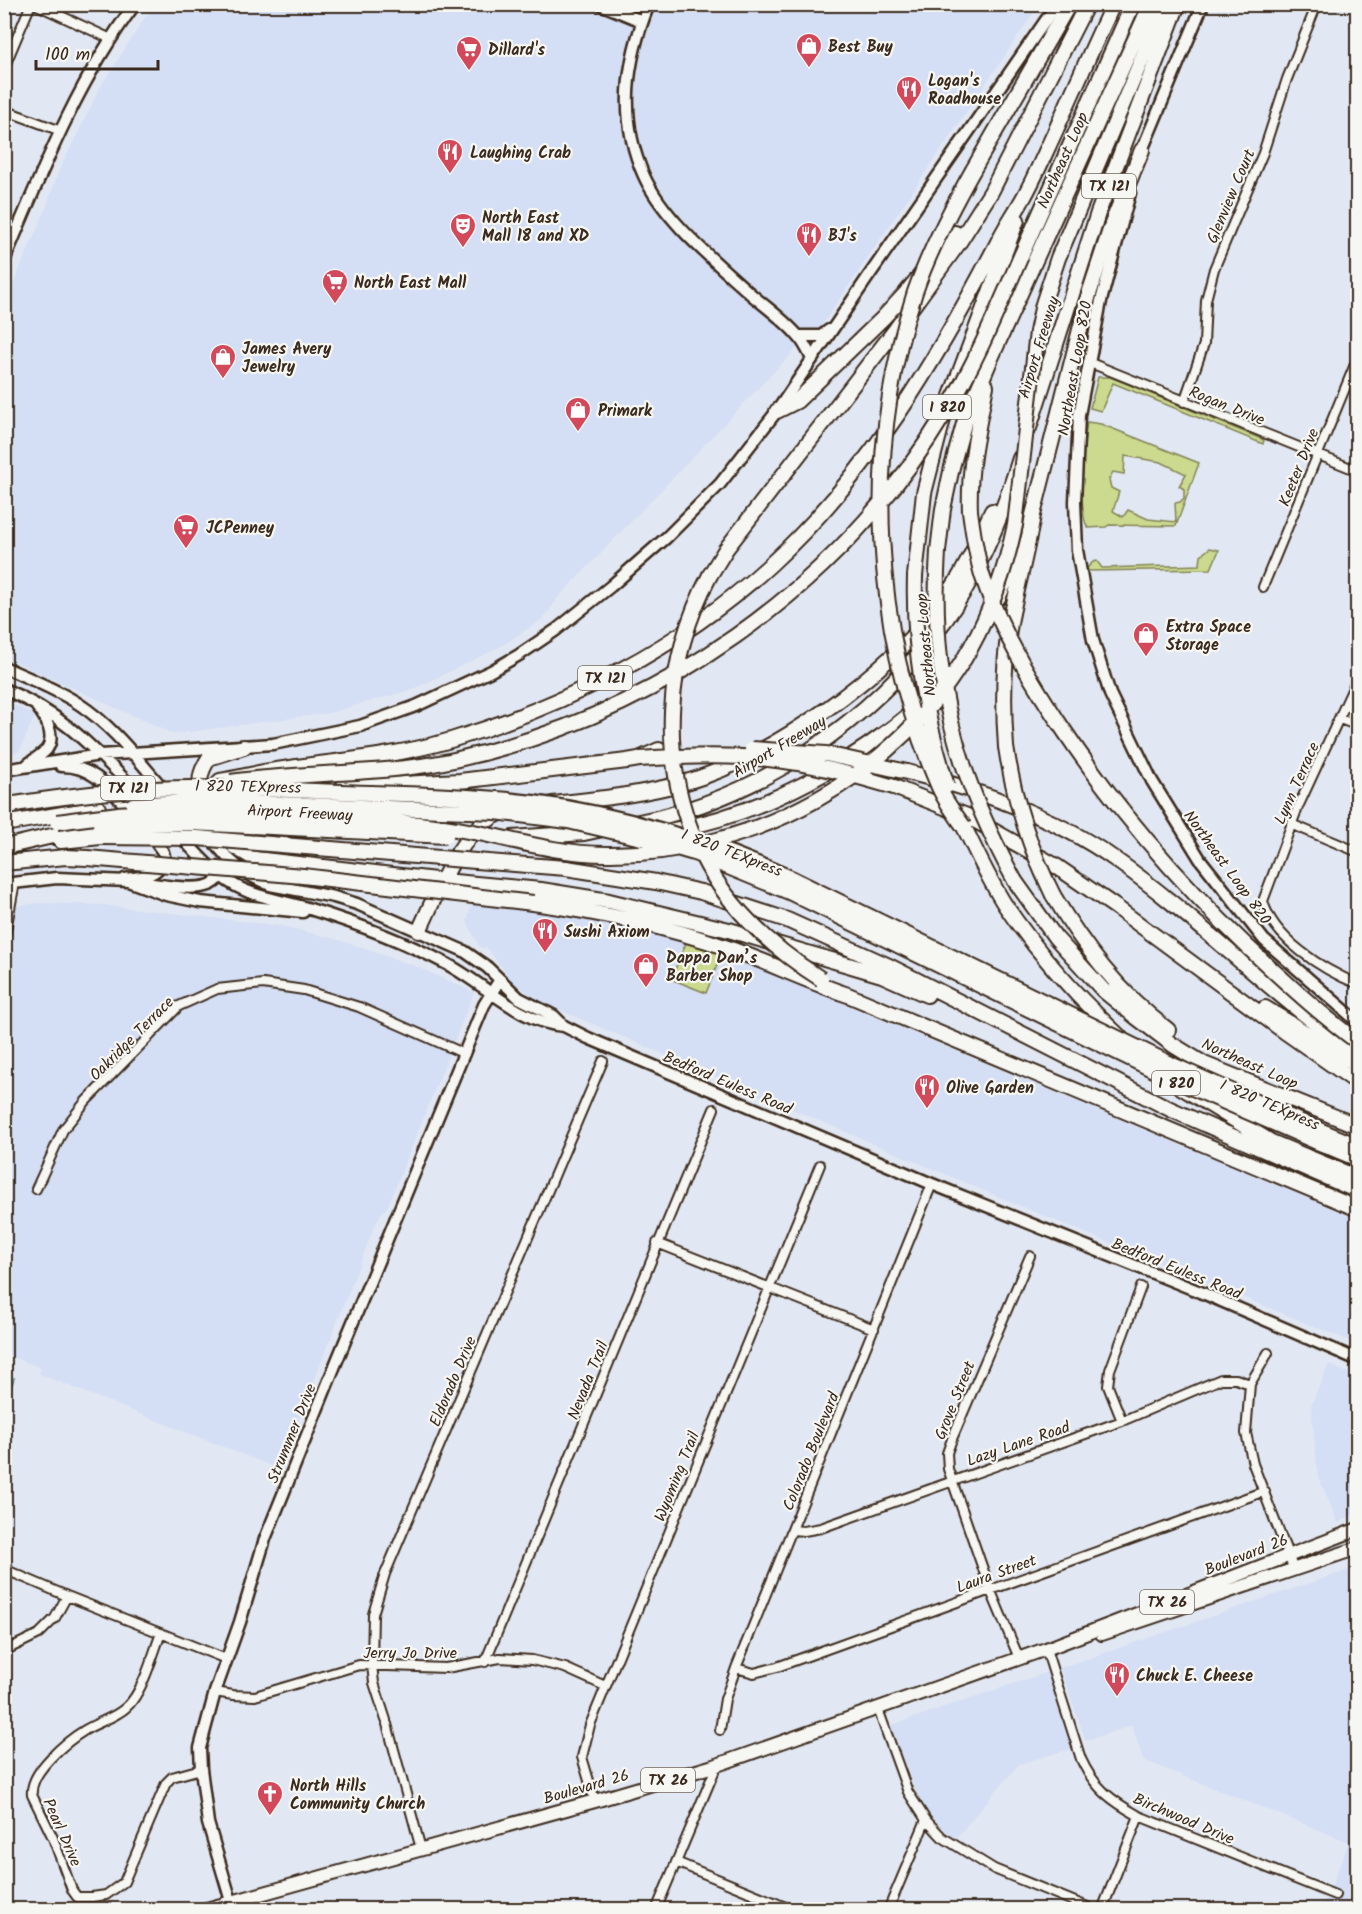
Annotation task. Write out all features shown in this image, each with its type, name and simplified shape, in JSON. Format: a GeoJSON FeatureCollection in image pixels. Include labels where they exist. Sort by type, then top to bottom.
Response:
{"type":"FeatureCollection","features":[{"type":"Feature","properties":{"kind":"highway"},"geometry":{"type":"LineString","coordinates":[[964,827],[938,787],[905,686],[895,641],[884,564],[881,512],[882,462],[888,413],[906,325],[932,249],[948,213],[1069,4]]}},
{"type":"Feature","properties":{"kind":"highway"},"geometry":{"type":"LineString","coordinates":[[848,995],[798,964],[764,936],[724,891],[703,856],[687,818],[674,759],[673,690],[682,642],[691,614],[726,549],[923,293],[991,192],[1087,4]]}},
{"type":"Feature","properties":{"kind":"highway","name":"Airport Freeway"},"geometry":{"type":"LineString","coordinates":[[4,804],[70,792],[220,781],[275,770],[360,759],[448,741],[543,707],[612,675],[653,652],[719,607],[772,564],[838,495],[895,421],[932,363],[1026,194],[1113,4]]}},
{"type":"Feature","properties":{"kind":"highway"},"geometry":{"type":"LineString","coordinates":[[4,804],[80,794],[190,788],[244,780],[412,767],[490,752],[569,726],[624,702],[722,646],[798,587],[840,548],[896,485],[945,413],[966,377],[1133,4]]}},
{"type":"Feature","properties":{"kind":"highway","name":"Northeast Loop"},"geometry":{"type":"LineString","coordinates":[[1151,4],[965,420],[943,509],[938,551],[936,585],[938,645],[945,696],[953,732],[976,802],[995,843],[1016,881],[1055,937],[1103,990],[1136,1017],[1204,1064],[1358,1126]]}},
{"type":"Feature","properties":{"kind":"highway"},"geometry":{"type":"LineString","coordinates":[[38,817],[57,822],[130,813],[167,813],[395,822],[482,834],[560,851],[605,854],[657,852],[725,838],[765,825],[807,806],[859,773],[908,730],[930,706],[971,647],[995,596],[1010,551],[1015,525],[1037,332],[1043,304],[1058,258],[1166,4]]}},
{"type":"Feature","properties":{"kind":"highway","name":"Airport Freeway"},"geometry":{"type":"LineString","coordinates":[[101,832],[192,823],[486,840],[584,833],[654,819],[736,791],[822,743],[860,714],[895,682],[946,618],[987,548],[1018,465],[1098,213],[1178,4]]}},
{"type":"Feature","properties":{"kind":"highway"},"geometry":{"type":"LineString","coordinates":[[1142,150],[1113,221],[1089,294],[1033,515],[1010,623],[1004,707],[1006,747],[1012,787],[1022,824],[1037,864],[1073,930],[1108,975],[1142,1008],[1179,1038],[1204,1064]]}},
{"type":"Feature","properties":{"kind":"highway"},"geometry":{"type":"LineString","coordinates":[[777,411],[797,401],[884,318],[949,241],[1008,158]]}},
{"type":"Feature","properties":{"kind":"highway","name":"I 820"},"geometry":{"type":"LineString","coordinates":[[1026,194],[1009,246],[958,374],[938,435],[924,493],[915,576],[916,639],[925,704],[942,770],[964,827],[984,868],[1005,903],[1057,974],[1141,1057],[1184,1089],[1271,1142],[1358,1178]]}},
{"type":"Feature","properties":{"kind":"highway"},"geometry":{"type":"LineString","coordinates":[[991,358],[971,461],[970,511],[983,577],[998,616],[1034,685],[1078,752],[1130,820],[1186,885],[1245,946],[1314,1007],[1358,1041]]}},
{"type":"Feature","properties":{"kind":"highway"},"geometry":{"type":"LineString","coordinates":[[419,931],[460,847],[481,823],[496,814],[515,808],[622,795],[684,782],[714,772],[745,758],[795,729],[874,673],[905,645],[946,597],[980,537],[1009,471],[1018,465]]}},
{"type":"Feature","properties":{"kind":"highway"},"geometry":{"type":"LineString","coordinates":[[584,833],[632,837],[697,826],[725,818],[784,795],[868,747],[923,703],[970,647],[1005,585],[1033,515]]}},
{"type":"Feature","properties":{"kind":"highway"},"geometry":{"type":"LineString","coordinates":[[244,747],[209,758],[201,771],[200,785],[235,847],[255,859],[541,890],[609,901],[664,913],[882,975],[955,1007],[972,1007]]}},
{"type":"Feature","properties":{"kind":"highway"},"geometry":{"type":"LineString","coordinates":[[639,759],[659,750],[684,748],[781,750],[826,754],[954,784],[1029,811],[1072,833],[1122,865],[1172,902],[1272,990],[1358,1053]]}},
{"type":"Feature","properties":{"kind":"highway"},"geometry":{"type":"LineString","coordinates":[[220,781],[340,787],[460,781],[639,759],[688,756],[767,759],[840,771],[894,787],[967,816],[1056,866],[1358,1083]]}},
{"type":"Feature","properties":{"kind":"highway","name":"I 820 TEXpress"},"geometry":{"type":"LineString","coordinates":[[190,788],[495,799],[570,809],[650,826],[740,856],[792,879],[1317,1135],[1358,1160]]}},
{"type":"Feature","properties":{"kind":"highway","name":"I 820 TEXpress"},"geometry":{"type":"LineString","coordinates":[[4,824],[98,808],[199,801],[381,806],[529,815],[608,830],[694,853],[789,892],[1172,1079],[1317,1135],[1358,1146]]}},
{"type":"Feature","properties":{"kind":"highway"},"geometry":{"type":"LineString","coordinates":[[4,847],[38,840],[63,841],[101,832],[197,838],[611,874],[701,892],[787,920],[846,946],[972,1007],[1170,1109],[1358,1191]]}},
{"type":"Feature","properties":{"kind":"highway"},"geometry":{"type":"LineString","coordinates":[[4,863],[66,857],[303,876],[533,903],[602,913],[648,924],[726,948],[817,985],[848,995],[1358,1209]]}},
{"type":"Feature","properties":{"kind":"highway"},"geometry":{"type":"LineString","coordinates":[[1215,981],[1287,1020],[1358,1065]]}},
{"type":"Feature","properties":{"kind":"main road"},"geometry":{"type":"LineString","coordinates":[[4,261],[92,67],[135,4]]}},
{"type":"Feature","properties":{"kind":"main road"},"geometry":{"type":"LineString","coordinates":[[600,4],[642,21]]}},
{"type":"Feature","properties":{"kind":"main road"},"geometry":{"type":"LineString","coordinates":[[649,4],[630,64],[627,113],[644,177],[666,209],[688,234],[799,336],[812,359]]}},
{"type":"Feature","properties":{"kind":"main road"},"geometry":{"type":"LineString","coordinates":[[4,770],[130,752],[244,747],[295,740],[360,726],[416,706],[491,671],[519,655],[611,586],[667,537],[720,484],[777,411],[1057,4]]}},
{"type":"Feature","properties":{"kind":"main road","name":"Northeast Loop 820"},"geometry":{"type":"LineString","coordinates":[[1203,4],[1142,150],[1101,301],[1079,415],[1076,458],[1077,550],[1094,640],[1110,694],[1152,782],[1200,859],[1264,940],[1358,1022]]}},
{"type":"Feature","properties":{"kind":"main road"},"geometry":{"type":"LineString","coordinates":[[799,336],[821,336],[834,327]]}},
{"type":"Feature","properties":{"kind":"main road","name":"Bedford Euless Road"},"geometry":{"type":"LineString","coordinates":[[4,668],[40,683],[80,705],[111,731],[229,859],[245,873],[270,885],[334,897],[357,904],[419,931],[464,951],[478,960],[519,998],[554,1016],[564,1026],[722,1096],[1205,1294],[1358,1360]]}},
{"type":"Feature","properties":{"kind":"main road"},"geometry":{"type":"LineString","coordinates":[[4,688],[31,700],[63,721],[220,876],[246,890],[326,914],[407,946],[444,963],[526,1015],[550,1026],[564,1026]]}},
{"type":"Feature","properties":{"kind":"main road"},"geometry":{"type":"LineString","coordinates":[[25,767],[46,750],[50,742],[46,722],[31,700]]}},
{"type":"Feature","properties":{"kind":"main road"},"geometry":{"type":"LineString","coordinates":[[25,767],[69,766],[85,769],[101,781],[144,826],[163,852],[165,860],[152,875],[113,880]]}},
{"type":"Feature","properties":{"kind":"main road"},"geometry":{"type":"LineString","coordinates":[[10,883],[57,878],[128,881],[198,888],[216,882],[229,859]]}},
{"type":"Feature","properties":{"kind":"main road"},"geometry":{"type":"LineString","coordinates":[[128,881],[166,895],[208,904],[326,914]]}},
{"type":"Feature","properties":{"kind":"main road"},"geometry":{"type":"LineString","coordinates":[[407,946],[419,931]]}},
{"type":"Feature","properties":{"kind":"main road","name":"Strummer Drive"},"geometry":{"type":"LineString","coordinates":[[231,1901],[208,1823],[201,1769],[200,1748],[215,1692],[265,1539],[491,992],[499,981]]}},
{"type":"Feature","properties":{"kind":"main road","name":"Boulevard 26"},"geometry":{"type":"LineString","coordinates":[[231,1901],[717,1765],[1046,1649],[1358,1529]]}},
{"type":"Feature","properties":{"kind":"main road","name":"Boulevard 26"},"geometry":{"type":"LineString","coordinates":[[1046,1649],[1110,1632],[1358,1548]]}},
{"type":"Feature","properties":{"kind":"main road","name":"TX 26"},"geometry":{"type":"LineString","coordinates":[[203,1910],[231,1901]]}},
{"type":"Feature","properties":{"kind":"street"},"geometry":{"type":"LineString","coordinates":[[4,68],[31,4]]}},
{"type":"Feature","properties":{"kind":"street"},"geometry":{"type":"LineString","coordinates":[[35,4],[111,39]]}},
{"type":"Feature","properties":{"kind":"street","name":"Glenview Court"},"geometry":{"type":"LineString","coordinates":[[1184,402],[1204,345],[1206,300],[1214,269],[1263,153],[1287,79],[1317,4]]}},
{"type":"Feature","properties":{"kind":"street"},"geometry":{"type":"LineString","coordinates":[[4,110],[61,131]]}},
{"type":"Feature","properties":{"kind":"street","name":"Keeter Drive"},"geometry":{"type":"LineString","coordinates":[[1263,587],[1358,357]]}},
{"type":"Feature","properties":{"kind":"street","name":"Rogan Drive"},"geometry":{"type":"LineString","coordinates":[[1088,362],[1358,471]]}},
{"type":"Feature","properties":{"kind":"street","name":"Lynn Terrace"},"geometry":{"type":"LineString","coordinates":[[1358,677],[1291,824],[1263,901],[1272,921],[1294,945],[1312,960],[1358,984]]}},
{"type":"Feature","properties":{"kind":"street"},"geometry":{"type":"LineString","coordinates":[[1340,719],[1358,726]]}},
{"type":"Feature","properties":{"kind":"street"},"geometry":{"type":"LineString","coordinates":[[1291,824],[1358,852]]}},
{"type":"Feature","properties":{"kind":"street"},"geometry":{"type":"LineString","coordinates":[[4,941],[10,883]]}},
{"type":"Feature","properties":{"kind":"street","name":"Oakridge Terrace"},"geometry":{"type":"LineString","coordinates":[[36,1190],[63,1130],[86,1101],[179,1006],[217,989],[263,984],[304,990],[359,1007],[465,1054]]}},
{"type":"Feature","properties":{"kind":"street","name":"Eldorado Drive"},"geometry":{"type":"LineString","coordinates":[[421,1849],[387,1722],[374,1683],[373,1614],[385,1574],[603,1061]]}},
{"type":"Feature","properties":{"kind":"street","name":"Nevada Trail"},"geometry":{"type":"LineString","coordinates":[[485,1662],[714,1109]]}},
{"type":"Feature","properties":{"kind":"street","name":"Wyoming Trail"},"geometry":{"type":"LineString","coordinates":[[595,1801],[582,1757],[590,1725],[820,1165]]}},
{"type":"Feature","properties":{"kind":"street","name":"Colorado Boulevard"},"geometry":{"type":"LineString","coordinates":[[720,1730],[725,1699],[736,1668],[932,1184]]}},
{"type":"Feature","properties":{"kind":"street"},"geometry":{"type":"LineString","coordinates":[[657,1243],[874,1329]]}},
{"type":"Feature","properties":{"kind":"street","name":"Grove Street"},"geometry":{"type":"LineString","coordinates":[[1019,1658],[990,1589],[946,1461],[952,1439],[1030,1256]]}},
{"type":"Feature","properties":{"kind":"street"},"geometry":{"type":"LineString","coordinates":[[1122,1420],[1108,1386],[1110,1370],[1141,1287]]}},
{"type":"Feature","properties":{"kind":"street"},"geometry":{"type":"LineString","coordinates":[[1268,1353],[1250,1384],[1246,1432],[1253,1464],[1294,1570]]}},
{"type":"Feature","properties":{"kind":"street","name":"Lazy Lane Road"},"geometry":{"type":"LineString","coordinates":[[792,1530],[804,1531],[821,1528],[1122,1420],[1221,1379],[1236,1379],[1250,1384]]}},
{"type":"Feature","properties":{"kind":"street","name":"Laura Street"},"geometry":{"type":"LineString","coordinates":[[736,1668],[754,1673],[777,1667],[1265,1491]]}},
{"type":"Feature","properties":{"kind":"street"},"geometry":{"type":"LineString","coordinates":[[4,1569],[226,1659]]}},
{"type":"Feature","properties":{"kind":"street"},"geometry":{"type":"LineString","coordinates":[[4,1651],[39,1634],[55,1618],[67,1596]]}},
{"type":"Feature","properties":{"kind":"street","name":"Pearl Drive"},"geometry":{"type":"LineString","coordinates":[[161,1633],[132,1701],[118,1714],[75,1737],[40,1770],[34,1779],[32,1795],[53,1838],[72,1890],[77,1897],[106,1894],[124,1882],[166,1784],[172,1777],[201,1769]]}},
{"type":"Feature","properties":{"kind":"street","name":"Birchwood Drive"},"geometry":{"type":"LineString","coordinates":[[1046,1649],[1088,1774],[1096,1785],[1120,1805],[1139,1816],[1335,1894]]}},
{"type":"Feature","properties":{"kind":"street","name":"Jerry Jo Drive"},"geometry":{"type":"LineString","coordinates":[[215,1692],[255,1696],[359,1665],[446,1668],[500,1658],[532,1660],[565,1668],[605,1686]]}},
{"type":"Feature","properties":{"kind":"street"},"geometry":{"type":"LineString","coordinates":[[878,1709],[900,1775],[926,1820],[942,1837],[979,1861],[1095,1910]]}},
{"type":"Feature","properties":{"kind":"street"},"geometry":{"type":"LineString","coordinates":[[656,1910],[717,1765]]}},
{"type":"Feature","properties":{"kind":"street"},"geometry":{"type":"LineString","coordinates":[[1102,1910],[1139,1816]]}},
{"type":"Feature","properties":{"kind":"street"},"geometry":{"type":"LineString","coordinates":[[888,1910],[926,1820]]}},
{"type":"Feature","properties":{"kind":"street"},"geometry":{"type":"LineString","coordinates":[[676,1862],[793,1910]]}},
{"type":"Feature","properties":{"kind":"shaded area","name":"North East Mall"},"geometry":{"type":"Polygon","coordinates":[[[156,5],[1039,5],[822,325],[795,350],[558,598],[544,618],[500,647],[414,689],[329,713],[173,734],[5,657],[5,303],[45,211],[58,173],[100,88],[144,19],[156,5]]]}},
{"type":"Feature","properties":{"kind":"shaded area"},"geometry":{"type":"Polygon","coordinates":[[[5,701],[35,715],[19,752],[5,753],[5,701]]]}},
{"type":"Feature","properties":{"kind":"shaded area"},"geometry":{"type":"Polygon","coordinates":[[[38,903],[103,905],[283,926],[339,940],[415,966],[474,992],[387,1208],[381,1213],[373,1230],[279,1469],[39,1374],[41,1368],[5,1354],[4,908],[38,903]]]}},
{"type":"Feature","properties":{"kind":"shaded area"},"geometry":{"type":"Polygon","coordinates":[[[472,904],[574,915],[635,928],[686,943],[672,979],[706,992],[722,953],[1357,1219],[1357,1344],[1020,1206],[541,1002],[513,982],[486,947],[480,948],[467,921],[472,904]]]}},
{"type":"Feature","properties":{"kind":"shaded area"},"geometry":{"type":"Polygon","coordinates":[[[1329,1364],[1357,1378],[1357,1513],[1338,1523],[1318,1476],[1311,1405],[1329,1364]]]}},
{"type":"Feature","properties":{"kind":"shaded area"},"geometry":{"type":"Polygon","coordinates":[[[1357,1567],[1357,1909],[1322,1909],[1349,1842],[1143,1760],[1132,1725],[1086,1741],[1060,1668],[1357,1567]]]}},
{"type":"Feature","properties":{"kind":"shaded area"},"geometry":{"type":"Polygon","coordinates":[[[1048,1672],[1074,1748],[1019,1764],[955,1839],[935,1822],[920,1802],[889,1726],[1048,1672]]]}},
{"type":"Feature","properties":{"kind":"green space"},"geometry":{"type":"Polygon","coordinates":[[[1098,377],[1110,377],[1264,440],[1263,444],[1113,383],[1101,411],[1090,408],[1098,377]]]}},
{"type":"Feature","properties":{"kind":"green space"},"geometry":{"type":"Polygon","coordinates":[[[1087,422],[1101,424],[1199,463],[1176,526],[1109,525],[1088,528],[1082,493],[1087,422]],[[1125,456],[1124,474],[1113,472],[1109,479],[1111,488],[1119,492],[1113,511],[1123,517],[1128,510],[1148,519],[1176,522],[1175,503],[1184,498],[1184,489],[1179,486],[1186,474],[1161,462],[1125,456]]]}},
{"type":"Feature","properties":{"kind":"green space"},"geometry":{"type":"Polygon","coordinates":[[[1210,548],[1219,550],[1211,569],[1088,571],[1087,568],[1097,561],[1102,568],[1200,565],[1201,555],[1210,548]]]}},
{"type":"Feature","properties":{"kind":"green space"},"geometry":{"type":"Polygon","coordinates":[[[686,943],[722,953],[706,993],[671,979],[686,943]]]}},
{"type":"Feature","properties":{"kind":"waterway"},"geometry":{"type":"LineString","coordinates":[[4,1407],[14,1378]]}},
{"type":"Feature","properties":{"kind":"place","name":"Best Buy"},"geometry":{"type":"Point","coordinates":[809,69]}},
{"type":"Feature","properties":{"kind":"place","name":"Dillard's"},"geometry":{"type":"Point","coordinates":[469,72]}},
{"type":"Feature","properties":{"kind":"place","name":"Logan's Roadhouse"},"geometry":{"type":"Point","coordinates":[909,112]}},
{"type":"Feature","properties":{"kind":"place","name":"Laughing Crab"},"geometry":{"type":"Point","coordinates":[450,175]}},
{"type":"Feature","properties":{"kind":"place","name":"North East Mall 18 and XD"},"geometry":{"type":"Point","coordinates":[463,249]}},
{"type":"Feature","properties":{"kind":"place","name":"BJ's"},"geometry":{"type":"Point","coordinates":[809,258]}},
{"type":"Feature","properties":{"kind":"place","name":"North East Mall"},"geometry":{"type":"Point","coordinates":[335,305]}},
{"type":"Feature","properties":{"kind":"place","name":"James Avery Jewelry"},"geometry":{"type":"Point","coordinates":[223,380]}},
{"type":"Feature","properties":{"kind":"place","name":"Primark"},"geometry":{"type":"Point","coordinates":[578,433]}},
{"type":"Feature","properties":{"kind":"place","name":"JCPenney"},"geometry":{"type":"Point","coordinates":[186,550]}},
{"type":"Feature","properties":{"kind":"place","name":"Extra Space Storage"},"geometry":{"type":"Point","coordinates":[1146,658]}},
{"type":"Feature","properties":{"kind":"place","name":"Sushi Axiom"},"geometry":{"type":"Point","coordinates":[545,954]}},
{"type":"Feature","properties":{"kind":"place","name":"Dappa Dan’s Barber Shop"},"geometry":{"type":"Point","coordinates":[646,989]}},
{"type":"Feature","properties":{"kind":"place","name":"Olive Garden"},"geometry":{"type":"Point","coordinates":[927,1110]}},
{"type":"Feature","properties":{"kind":"place","name":"Chuck E. Cheese"},"geometry":{"type":"Point","coordinates":[1117,1698]}},
{"type":"Feature","properties":{"kind":"place","name":"North Hills Community Church"},"geometry":{"type":"Point","coordinates":[270,1817]}}]}
